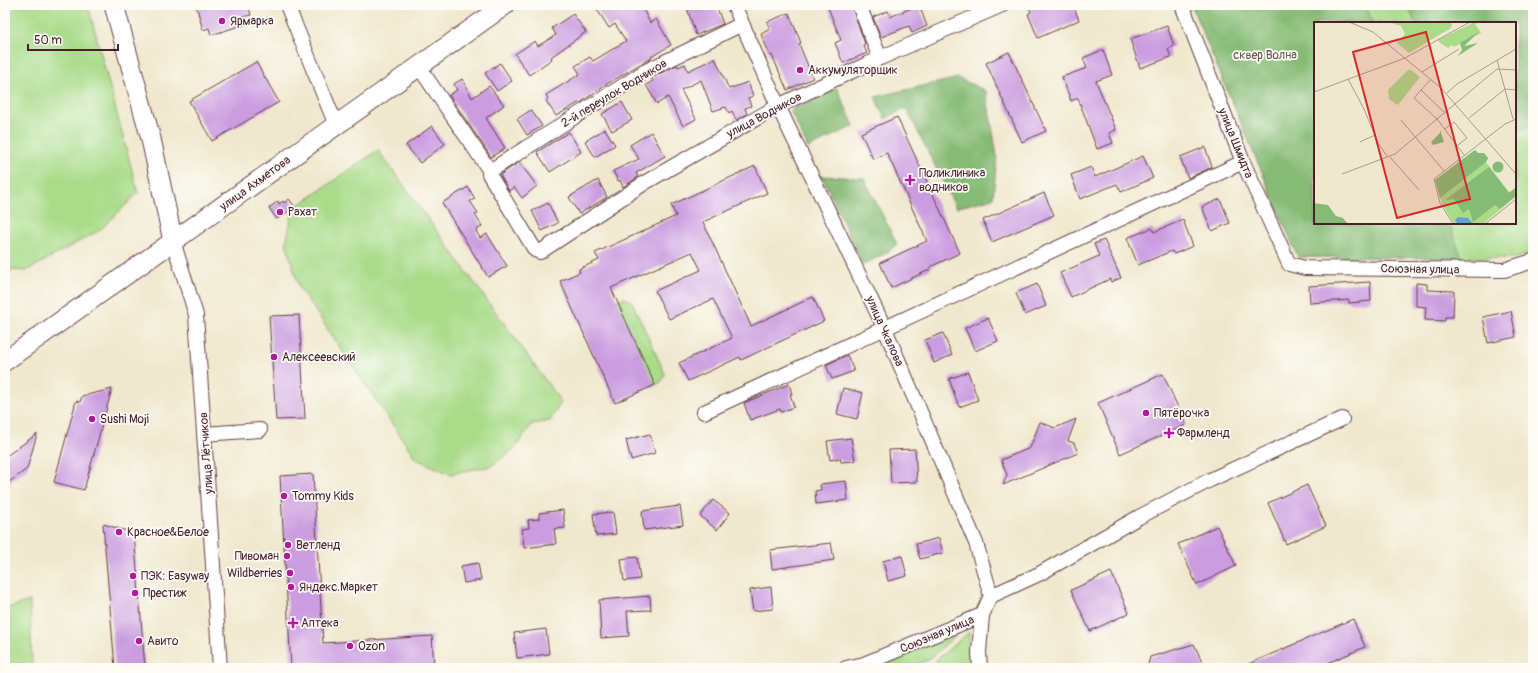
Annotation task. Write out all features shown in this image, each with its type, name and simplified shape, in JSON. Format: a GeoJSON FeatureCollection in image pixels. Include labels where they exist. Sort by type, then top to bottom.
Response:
{"type":"FeatureCollection","features":[{"type":"Feature","properties":{"kind":"main road"},"geometry":{"type":"LineString","coordinates":[[114,5],[151,139],[173,241]]}},
{"type":"Feature","properties":{"kind":"main road","name":"улица Ахметова"},"geometry":{"type":"LineString","coordinates":[[5,361],[505,5]]}},
{"type":"Feature","properties":{"kind":"street"},"geometry":{"type":"LineString","coordinates":[[287,5],[336,125]]}},
{"type":"Feature","properties":{"kind":"street","name":"улица Чкалова"},"geometry":{"type":"LineString","coordinates":[[734,5],[778,106],[885,329],[976,543],[990,596]]}},
{"type":"Feature","properties":{"kind":"street"},"geometry":{"type":"LineString","coordinates":[[859,5],[880,58]]}},
{"type":"Feature","properties":{"kind":"street","name":"улица Водников"},"geometry":{"type":"LineString","coordinates":[[490,171],[489,174],[536,250],[540,252],[646,182],[778,106],[880,58],[1002,5]]}},
{"type":"Feature","properties":{"kind":"street","name":"улица Шмидта"},"geometry":{"type":"LineString","coordinates":[[1182,5],[1243,162],[1289,264],[1305,268]]}},
{"type":"Feature","properties":{"kind":"street","name":"2-й переулок Водников"},"geometry":{"type":"LineString","coordinates":[[490,171],[646,71],[742,24]]}},
{"type":"Feature","properties":{"kind":"street"},"geometry":{"type":"LineString","coordinates":[[419,67],[490,171]]}},
{"type":"Feature","properties":{"kind":"street"},"geometry":{"type":"LineString","coordinates":[[704,412],[1243,162]]}},
{"type":"Feature","properties":{"kind":"street","name":"улица Лётчиков"},"geometry":{"type":"LineString","coordinates":[[173,241],[196,315],[220,668]]}},
{"type":"Feature","properties":{"kind":"street","name":"Союзная улица"},"geometry":{"type":"LineString","coordinates":[[1305,268],[1504,270],[1533,261]]}},
{"type":"Feature","properties":{"kind":"street"},"geometry":{"type":"LineString","coordinates":[[980,668],[979,652],[982,615],[990,596],[1039,574],[1139,517],[1210,480],[1342,419]]}},
{"type":"Feature","properties":{"kind":"street"},"geometry":{"type":"LineString","coordinates":[[204,434],[260,430]]}},
{"type":"Feature","properties":{"kind":"street","name":"Союзная улица"},"geometry":{"type":"LineString","coordinates":[[846,668],[864,664],[982,615]]}},
{"type":"Feature","properties":{"kind":"green space"},"geometry":{"type":"Polygon","coordinates":[[[5,5],[88,5],[138,193],[100,230],[26,271],[10,270],[5,254],[5,5]]]}},
{"type":"Feature","properties":{"kind":"green space","name":"сквер Волна"},"geometry":{"type":"Polygon","coordinates":[[[1191,5],[1533,5],[1533,253],[1516,258],[1298,257],[1191,5]]]}},
{"type":"Feature","properties":{"kind":"green space","name":"сквер Волна"},"geometry":{"type":"Polygon","coordinates":[[[1191,5],[1366,5],[1373,22],[1314,22],[1314,224],[1449,224],[1462,258],[1298,257],[1191,5]]]}},
{"type":"Feature","properties":{"kind":"green space"},"geometry":{"type":"Polygon","coordinates":[[[1408,5],[1533,5],[1533,126],[1516,132],[1516,22],[1415,22],[1408,5]]]}},
{"type":"Feature","properties":{"kind":"green space"},"geometry":{"type":"Polygon","coordinates":[[[958,78],[986,91],[997,156],[993,198],[956,208],[906,108],[885,119],[875,97],[958,78]]]}},
{"type":"Feature","properties":{"kind":"green space"},"geometry":{"type":"Polygon","coordinates":[[[837,88],[854,126],[808,148],[790,110],[837,88]]]}},
{"type":"Feature","properties":{"kind":"green space"},"geometry":{"type":"Polygon","coordinates":[[[378,150],[561,402],[550,421],[532,424],[514,449],[491,466],[450,474],[416,459],[299,287],[286,243],[293,209],[378,150]]]}},
{"type":"Feature","properties":{"kind":"green space"},"geometry":{"type":"Polygon","coordinates":[[[822,176],[864,178],[897,244],[888,252],[863,265],[822,176]]]}},
{"type":"Feature","properties":{"kind":"green space"},"geometry":{"type":"Polygon","coordinates":[[[624,298],[632,302],[665,374],[661,382],[651,387],[612,302],[624,298]]]}},
{"type":"Feature","properties":{"kind":"green space"},"geometry":{"type":"Polygon","coordinates":[[[30,601],[32,668],[5,668],[5,609],[30,601]]]}},
{"type":"Feature","properties":{"kind":"green space"},"geometry":{"type":"Polygon","coordinates":[[[969,632],[969,668],[951,668],[935,661],[969,632]]]}},
{"type":"Feature","properties":{"kind":"green space"},"geometry":{"type":"Polygon","coordinates":[[[957,634],[928,660],[908,668],[871,668],[957,634]]]}},
{"type":"Feature","properties":{"kind":"building","name":"Ярмарка"},"geometry":{"type":"Polygon","coordinates":[[[196,5],[248,5],[251,15],[243,17],[246,24],[211,35],[209,28],[203,30],[196,5]]]}},
{"type":"Feature","properties":{"kind":"building"},"geometry":{"type":"Polygon","coordinates":[[[594,5],[641,5],[650,23],[656,19],[671,45],[651,57],[652,58],[602,87],[580,103],[556,116],[546,101],[548,99],[546,95],[580,74],[575,66],[590,57],[593,61],[626,41],[615,24],[609,28],[594,5]]]}},
{"type":"Feature","properties":{"kind":"building"},"geometry":{"type":"Polygon","coordinates":[[[686,5],[716,5],[723,24],[696,35],[686,5]]]}},
{"type":"Feature","properties":{"kind":"building"},"geometry":{"type":"Polygon","coordinates":[[[827,5],[851,5],[865,44],[863,45],[867,53],[843,63],[835,43],[841,40],[827,5]]]}},
{"type":"Feature","properties":{"kind":"building"},"geometry":{"type":"Polygon","coordinates":[[[919,5],[927,26],[912,33],[909,26],[881,37],[873,17],[888,11],[890,17],[919,5]]]}},
{"type":"Feature","properties":{"kind":"building"},"geometry":{"type":"Polygon","coordinates":[[[1028,5],[1073,5],[1079,20],[1038,38],[1028,14],[1031,12],[1028,5]]]}},
{"type":"Feature","properties":{"kind":"building"},"geometry":{"type":"Polygon","coordinates":[[[789,13],[801,43],[799,44],[813,78],[787,90],[761,34],[770,29],[767,22],[789,13]]]}},
{"type":"Feature","properties":{"kind":"building"},"geometry":{"type":"Polygon","coordinates":[[[573,14],[586,32],[529,75],[515,54],[535,41],[538,46],[556,35],[552,28],[573,14]]]}},
{"type":"Feature","properties":{"kind":"building"},"geometry":{"type":"Polygon","coordinates":[[[1167,26],[1174,46],[1168,49],[1171,57],[1140,68],[1130,39],[1167,26]]]}},
{"type":"Feature","properties":{"kind":"building"},"geometry":{"type":"Polygon","coordinates":[[[1103,50],[1112,75],[1096,81],[1116,130],[1109,133],[1113,143],[1097,149],[1078,98],[1071,101],[1062,77],[1087,68],[1083,58],[1103,50]]]}},
{"type":"Feature","properties":{"kind":"building"},"geometry":{"type":"Polygon","coordinates":[[[1009,52],[1046,131],[1022,142],[986,63],[1009,52]]]}},
{"type":"Feature","properties":{"kind":"building"},"geometry":{"type":"Polygon","coordinates":[[[715,58],[729,89],[748,82],[753,96],[748,98],[751,106],[745,108],[747,114],[736,120],[732,111],[729,113],[726,107],[713,111],[701,80],[681,90],[696,119],[683,126],[668,97],[657,104],[646,85],[653,81],[651,78],[677,65],[678,67],[685,64],[688,71],[715,58]]]}},
{"type":"Feature","properties":{"kind":"building"},"geometry":{"type":"Polygon","coordinates":[[[256,62],[279,102],[212,141],[189,101],[256,62]]]}},
{"type":"Feature","properties":{"kind":"building"},"geometry":{"type":"Polygon","coordinates":[[[500,63],[512,81],[497,91],[485,73],[500,63]]]}},
{"type":"Feature","properties":{"kind":"building"},"geometry":{"type":"Polygon","coordinates":[[[462,79],[472,98],[489,86],[504,105],[486,118],[505,148],[491,157],[449,95],[457,90],[454,84],[462,79]]]}},
{"type":"Feature","properties":{"kind":"building"},"geometry":{"type":"Polygon","coordinates":[[[622,102],[632,120],[612,131],[602,114],[622,102]]]}},
{"type":"Feature","properties":{"kind":"building"},"geometry":{"type":"Polygon","coordinates":[[[531,110],[542,126],[527,135],[517,119],[531,110]]]}},
{"type":"Feature","properties":{"kind":"building"},"geometry":{"type":"Polygon","coordinates":[[[897,117],[960,253],[891,288],[880,263],[927,241],[887,153],[873,159],[861,133],[897,117]]]}},
{"type":"Feature","properties":{"kind":"building"},"geometry":{"type":"Polygon","coordinates":[[[432,126],[445,144],[420,163],[406,145],[432,126]]]}},
{"type":"Feature","properties":{"kind":"building"},"geometry":{"type":"Polygon","coordinates":[[[605,129],[615,145],[595,157],[585,141],[605,129]]]}},
{"type":"Feature","properties":{"kind":"building"},"geometry":{"type":"Polygon","coordinates":[[[569,132],[581,152],[550,172],[537,152],[569,132]]]}},
{"type":"Feature","properties":{"kind":"building"},"geometry":{"type":"Polygon","coordinates":[[[651,132],[665,156],[636,173],[638,177],[623,187],[613,171],[639,159],[630,145],[651,132]]]}},
{"type":"Feature","properties":{"kind":"building"},"geometry":{"type":"Polygon","coordinates":[[[1205,147],[1212,167],[1188,178],[1180,157],[1205,147]]]}},
{"type":"Feature","properties":{"kind":"building"},"geometry":{"type":"Polygon","coordinates":[[[1143,156],[1153,178],[1121,192],[1117,184],[1080,199],[1071,175],[1091,167],[1095,177],[1143,156]]]}},
{"type":"Feature","properties":{"kind":"building"},"geometry":{"type":"Polygon","coordinates":[[[519,162],[537,186],[522,198],[514,187],[509,191],[500,175],[519,162]]]}},
{"type":"Feature","properties":{"kind":"building"},"geometry":{"type":"Polygon","coordinates":[[[755,166],[767,193],[703,222],[751,326],[813,297],[824,321],[741,360],[740,357],[688,381],[679,363],[732,338],[713,299],[669,319],[655,291],[701,270],[692,252],[611,288],[655,385],[615,403],[560,281],[580,272],[579,269],[599,260],[595,253],[676,216],[671,205],[755,166]]]}},
{"type":"Feature","properties":{"kind":"building"},"geometry":{"type":"Polygon","coordinates":[[[598,180],[607,197],[579,214],[569,197],[598,180]]]}},
{"type":"Feature","properties":{"kind":"building"},"geometry":{"type":"Polygon","coordinates":[[[468,187],[475,199],[470,201],[478,213],[475,215],[482,226],[476,231],[480,238],[487,234],[507,266],[488,277],[442,203],[468,187]]]}},
{"type":"Feature","properties":{"kind":"building"},"geometry":{"type":"Polygon","coordinates":[[[1044,193],[1054,215],[992,242],[983,220],[1044,193]]]}},
{"type":"Feature","properties":{"kind":"building","name":"Рахат"},"geometry":{"type":"Polygon","coordinates":[[[289,199],[295,207],[277,219],[269,208],[278,201],[279,204],[283,201],[284,203],[289,199]]]}},
{"type":"Feature","properties":{"kind":"building"},"geometry":{"type":"Polygon","coordinates":[[[1220,199],[1230,223],[1212,231],[1202,207],[1220,199]]]}},
{"type":"Feature","properties":{"kind":"building"},"geometry":{"type":"Polygon","coordinates":[[[548,203],[558,223],[542,231],[532,211],[548,203]]]}},
{"type":"Feature","properties":{"kind":"building"},"geometry":{"type":"Polygon","coordinates":[[[1183,220],[1193,246],[1174,254],[1172,251],[1138,265],[1127,238],[1152,228],[1154,232],[1183,220]]]}},
{"type":"Feature","properties":{"kind":"building"},"geometry":{"type":"Polygon","coordinates":[[[1104,240],[1121,278],[1111,282],[1110,279],[1071,297],[1060,273],[1099,256],[1094,244],[1104,240]]]}},
{"type":"Feature","properties":{"kind":"building"},"geometry":{"type":"Polygon","coordinates":[[[1370,282],[1371,301],[1349,303],[1349,300],[1310,303],[1309,286],[1370,282]]]}},
{"type":"Feature","properties":{"kind":"building"},"geometry":{"type":"Polygon","coordinates":[[[1416,283],[1427,284],[1427,290],[1454,291],[1453,317],[1445,317],[1445,321],[1425,320],[1426,307],[1416,306],[1416,283]]]}},
{"type":"Feature","properties":{"kind":"building"},"geometry":{"type":"Polygon","coordinates":[[[1037,284],[1046,306],[1025,315],[1016,293],[1037,284]]]}},
{"type":"Feature","properties":{"kind":"building"},"geometry":{"type":"Polygon","coordinates":[[[1511,311],[1516,337],[1488,343],[1483,317],[1511,311]]]}},
{"type":"Feature","properties":{"kind":"building"},"geometry":{"type":"Polygon","coordinates":[[[299,315],[305,419],[276,420],[269,316],[299,315]]]}},
{"type":"Feature","properties":{"kind":"building"},"geometry":{"type":"Polygon","coordinates":[[[988,318],[998,341],[975,351],[965,328],[988,318]]]}},
{"type":"Feature","properties":{"kind":"building"},"geometry":{"type":"Polygon","coordinates":[[[943,333],[952,355],[934,363],[925,340],[943,333]]]}},
{"type":"Feature","properties":{"kind":"building"},"geometry":{"type":"Polygon","coordinates":[[[847,355],[854,371],[832,379],[826,365],[847,355]]]}},
{"type":"Feature","properties":{"kind":"building"},"geometry":{"type":"Polygon","coordinates":[[[968,372],[978,400],[959,407],[949,379],[968,372]]]}},
{"type":"Feature","properties":{"kind":"building"},"geometry":{"type":"Polygon","coordinates":[[[1163,374],[1186,425],[1120,454],[1098,403],[1163,374]]]}},
{"type":"Feature","properties":{"kind":"building"},"geometry":{"type":"Polygon","coordinates":[[[789,384],[794,407],[781,412],[780,409],[750,420],[744,403],[789,384]]]}},
{"type":"Feature","properties":{"kind":"building"},"geometry":{"type":"Polygon","coordinates":[[[843,388],[863,393],[857,419],[837,414],[843,388]]]}},
{"type":"Feature","properties":{"kind":"building"},"geometry":{"type":"Polygon","coordinates":[[[112,389],[84,490],[54,482],[76,401],[80,402],[82,396],[112,389]]]}},
{"type":"Feature","properties":{"kind":"building"},"geometry":{"type":"Polygon","coordinates":[[[1076,419],[1068,441],[1074,443],[1078,453],[1003,485],[1007,475],[1001,460],[1030,448],[1040,422],[1055,428],[1076,419]]]}},
{"type":"Feature","properties":{"kind":"building"},"geometry":{"type":"Polygon","coordinates":[[[37,434],[27,469],[5,485],[5,457],[37,434]]]}},
{"type":"Feature","properties":{"kind":"building"},"geometry":{"type":"Polygon","coordinates":[[[650,434],[655,453],[631,460],[626,440],[650,434]]]}},
{"type":"Feature","properties":{"kind":"building"},"geometry":{"type":"Polygon","coordinates":[[[851,438],[855,461],[841,462],[840,458],[830,460],[827,441],[851,438]]]}},
{"type":"Feature","properties":{"kind":"building"},"geometry":{"type":"Polygon","coordinates":[[[915,449],[917,482],[891,483],[889,450],[915,449]]]}},
{"type":"Feature","properties":{"kind":"building"},"geometry":{"type":"Polygon","coordinates":[[[313,474],[323,643],[432,636],[434,666],[402,668],[291,668],[280,476],[313,474]]]}},
{"type":"Feature","properties":{"kind":"building"},"geometry":{"type":"Polygon","coordinates":[[[846,481],[848,500],[816,504],[815,491],[821,490],[820,484],[846,481]]]}},
{"type":"Feature","properties":{"kind":"building"},"geometry":{"type":"Polygon","coordinates":[[[1307,485],[1326,526],[1286,544],[1268,503],[1307,485]]]}},
{"type":"Feature","properties":{"kind":"building"},"geometry":{"type":"Polygon","coordinates":[[[713,500],[730,513],[717,530],[700,516],[713,500]]]}},
{"type":"Feature","properties":{"kind":"building"},"geometry":{"type":"Polygon","coordinates":[[[680,506],[683,525],[644,530],[642,511],[680,506]]]}},
{"type":"Feature","properties":{"kind":"building"},"geometry":{"type":"Polygon","coordinates":[[[563,510],[565,528],[554,529],[556,544],[524,548],[522,529],[529,528],[528,520],[539,519],[539,513],[563,510]]]}},
{"type":"Feature","properties":{"kind":"building"},"geometry":{"type":"Polygon","coordinates":[[[613,512],[616,534],[596,536],[593,514],[613,512]]]}},
{"type":"Feature","properties":{"kind":"building"},"geometry":{"type":"Polygon","coordinates":[[[103,524],[134,533],[145,668],[115,668],[103,524]]]}},
{"type":"Feature","properties":{"kind":"building"},"geometry":{"type":"Polygon","coordinates":[[[1217,526],[1236,566],[1197,585],[1178,544],[1217,526]]]}},
{"type":"Feature","properties":{"kind":"building"},"geometry":{"type":"Polygon","coordinates":[[[939,538],[943,553],[920,559],[916,544],[939,538]]]}},
{"type":"Feature","properties":{"kind":"building"},"geometry":{"type":"Polygon","coordinates":[[[831,543],[834,560],[772,569],[770,550],[831,543]]]}},
{"type":"Feature","properties":{"kind":"building"},"geometry":{"type":"Polygon","coordinates":[[[902,556],[907,576],[888,581],[883,561],[902,556]]]}},
{"type":"Feature","properties":{"kind":"building"},"geometry":{"type":"Polygon","coordinates":[[[637,557],[640,579],[624,581],[621,559],[637,557]]]}},
{"type":"Feature","properties":{"kind":"building"},"geometry":{"type":"Polygon","coordinates":[[[478,563],[481,580],[464,583],[461,566],[478,563]]]}},
{"type":"Feature","properties":{"kind":"building"},"geometry":{"type":"Polygon","coordinates":[[[1111,572],[1129,613],[1090,631],[1071,590],[1111,572]]]}},
{"type":"Feature","properties":{"kind":"building"},"geometry":{"type":"Polygon","coordinates":[[[771,587],[773,609],[753,611],[750,590],[771,587]]]}},
{"type":"Feature","properties":{"kind":"building"},"geometry":{"type":"Polygon","coordinates":[[[650,596],[651,610],[627,611],[629,636],[601,638],[599,600],[650,596]]]}},
{"type":"Feature","properties":{"kind":"building"},"geometry":{"type":"Polygon","coordinates":[[[1353,619],[1365,647],[1316,668],[1239,668],[1353,619]]]}},
{"type":"Feature","properties":{"kind":"building"},"geometry":{"type":"Polygon","coordinates":[[[546,629],[549,654],[517,658],[514,633],[546,629]]]}},
{"type":"Feature","properties":{"kind":"building"},"geometry":{"type":"Polygon","coordinates":[[[1194,644],[1205,668],[1147,668],[1150,657],[1194,644]]]}},
{"type":"Feature","properties":{"kind":"place","name":"Ярмарка"},"geometry":{"type":"Point","coordinates":[222,21]}},
{"type":"Feature","properties":{"kind":"place","name":"Аккумуляторщик"},"geometry":{"type":"Point","coordinates":[800,70]}},
{"type":"Feature","properties":{"kind":"place","name":"Поликлиника водников"},"geometry":{"type":"Point","coordinates":[910,180]}},
{"type":"Feature","properties":{"kind":"place","name":"Рахат"},"geometry":{"type":"Point","coordinates":[280,212]}},
{"type":"Feature","properties":{"kind":"place","name":"Алексеевский"},"geometry":{"type":"Point","coordinates":[274,357]}},
{"type":"Feature","properties":{"kind":"place","name":"Пятёрочка"},"geometry":{"type":"Point","coordinates":[1146,413]}},
{"type":"Feature","properties":{"kind":"place","name":"Sushi Moji"},"geometry":{"type":"Point","coordinates":[92,419]}},
{"type":"Feature","properties":{"kind":"place","name":"Фармленд"},"geometry":{"type":"Point","coordinates":[1169,433]}},
{"type":"Feature","properties":{"kind":"place","name":"Tommy Kids"},"geometry":{"type":"Point","coordinates":[284,496]}},
{"type":"Feature","properties":{"kind":"place","name":"Красное&Белое"},"geometry":{"type":"Point","coordinates":[119,532]}},
{"type":"Feature","properties":{"kind":"place","name":"Ветленд"},"geometry":{"type":"Point","coordinates":[288,545]}},
{"type":"Feature","properties":{"kind":"place","name":"Пивоман"},"geometry":{"type":"Point","coordinates":[287,556]}},
{"type":"Feature","properties":{"kind":"place","name":"Wildberries"},"geometry":{"type":"Point","coordinates":[290,573]}},
{"type":"Feature","properties":{"kind":"place","name":"ПЭК: Easyway"},"geometry":{"type":"Point","coordinates":[133,576]}},
{"type":"Feature","properties":{"kind":"place","name":"Яндекс.Маркет"},"geometry":{"type":"Point","coordinates":[291,587]}},
{"type":"Feature","properties":{"kind":"place","name":"Престиж"},"geometry":{"type":"Point","coordinates":[135,593]}},
{"type":"Feature","properties":{"kind":"place","name":"Аптека"},"geometry":{"type":"Point","coordinates":[293,623]}},
{"type":"Feature","properties":{"kind":"place","name":"Авито"},"geometry":{"type":"Point","coordinates":[139,641]}},
{"type":"Feature","properties":{"kind":"place","name":"Ozon"},"geometry":{"type":"Point","coordinates":[350,646]}}]}
